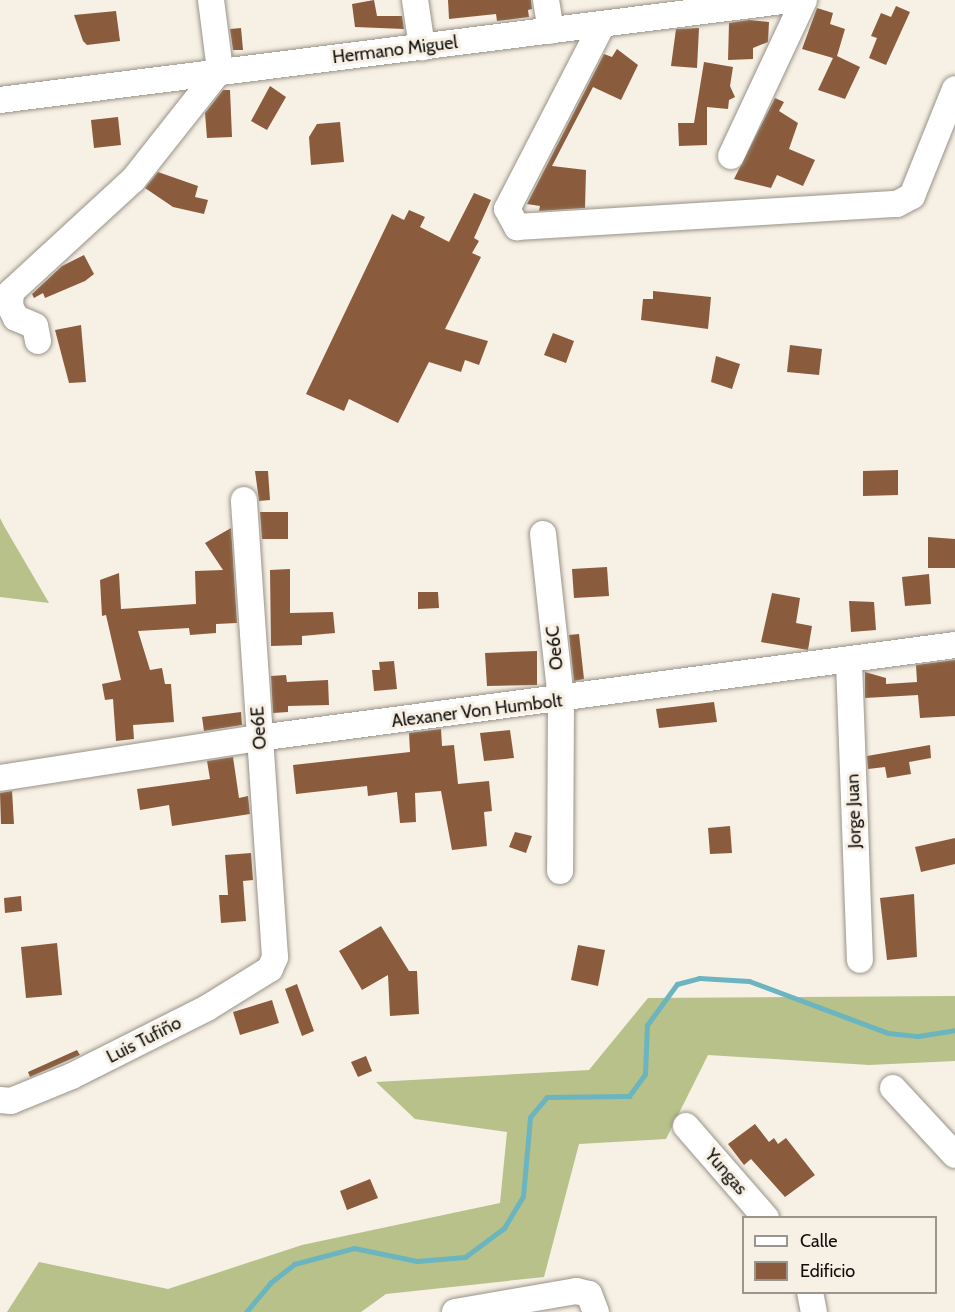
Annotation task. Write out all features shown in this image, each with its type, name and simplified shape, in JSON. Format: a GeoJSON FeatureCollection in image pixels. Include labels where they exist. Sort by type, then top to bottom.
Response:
{"type":"FeatureCollection","features":[{"type":"Feature","properties":{"kind":"street"},"geometry":{"type":"LineString","coordinates":[[38,341],[35,326],[16,318],[10,306],[11,292],[132,180],[220,69],[211,0]]}},
{"type":"Feature","properties":{"kind":"street"},"geometry":{"type":"LineString","coordinates":[[415,0],[422,47]]}},
{"type":"Feature","properties":{"kind":"street"},"geometry":{"type":"LineString","coordinates":[[546,0],[551,31]]}},
{"type":"Feature","properties":{"kind":"street","name":"Hermano Miguel"},"geometry":{"type":"LineString","coordinates":[[0,100],[220,69],[602,25],[679,8],[790,0]]}},
{"type":"Feature","properties":{"kind":"street"},"geometry":{"type":"LineString","coordinates":[[731,156],[804,0]]}},
{"type":"Feature","properties":{"kind":"street"},"geometry":{"type":"LineString","coordinates":[[602,25],[507,209],[517,227],[897,204],[912,196],[955,89]]}},
{"type":"Feature","properties":{"kind":"street","name":"Oe6E"},"geometry":{"type":"LineString","coordinates":[[244,500],[275,957]]}},
{"type":"Feature","properties":{"kind":"street","name":"Oe6C"},"geometry":{"type":"LineString","coordinates":[[543,534],[561,700],[560,872]]}},
{"type":"Feature","properties":{"kind":"street","name":"Alexaner Von Humbolt"},"geometry":{"type":"LineString","coordinates":[[0,778],[259,738],[849,662],[955,645]]}},
{"type":"Feature","properties":{"kind":"street","name":"Jorge Juan"},"geometry":{"type":"LineString","coordinates":[[849,662],[860,960]]}},
{"type":"Feature","properties":{"kind":"street","name":"Luis Tufiño"},"geometry":{"type":"LineString","coordinates":[[0,1100],[11,1101],[72,1076],[207,1008],[270,969],[275,957]]}},
{"type":"Feature","properties":{"kind":"street"},"geometry":{"type":"LineString","coordinates":[[893,1088],[955,1155]]}},
{"type":"Feature","properties":{"kind":"street","name":"Yungas"},"geometry":{"type":"LineString","coordinates":[[686,1125],[764,1216]]}},
{"type":"Feature","properties":{"kind":"street"},"geometry":{"type":"LineString","coordinates":[[455,1312],[576,1291],[589,1294],[596,1312]]}},
{"type":"Feature","properties":{"kind":"street"},"geometry":{"type":"LineString","coordinates":[[810,1294],[814,1312]]}},
{"type":"Feature","properties":{"kind":"green space"},"geometry":{"type":"Polygon","coordinates":[[[0,518],[4,526],[49,603],[0,597],[0,518]]]}},
{"type":"Feature","properties":{"kind":"green space"},"geometry":{"type":"Polygon","coordinates":[[[955,996],[955,1061],[869,1065],[708,1055],[666,1139],[579,1144],[544,1277],[386,1294],[361,1312],[7,1312],[39,1262],[168,1289],[302,1245],[500,1203],[507,1132],[415,1119],[376,1082],[589,1070],[648,998],[955,996]]]}},
{"type":"Feature","properties":{"kind":"building"},"geometry":{"type":"Polygon","coordinates":[[[374,0],[377,16],[402,16],[404,29],[355,27],[352,4],[374,0]]]}},
{"type":"Feature","properties":{"kind":"building"},"geometry":{"type":"Polygon","coordinates":[[[448,0],[531,0],[532,9],[528,10],[529,17],[497,21],[496,14],[449,19],[448,0]]]}},
{"type":"Feature","properties":{"kind":"building"},"geometry":{"type":"Polygon","coordinates":[[[896,6],[910,12],[886,65],[869,58],[877,38],[871,36],[881,13],[891,17],[896,6]]]}},
{"type":"Feature","properties":{"kind":"building"},"geometry":{"type":"Polygon","coordinates":[[[817,8],[833,13],[830,24],[845,29],[837,56],[860,67],[845,99],[818,90],[833,58],[802,49],[817,8]]]}},
{"type":"Feature","properties":{"kind":"building"},"geometry":{"type":"Polygon","coordinates":[[[116,11],[120,41],[87,45],[83,41],[74,15],[116,11]]]}},
{"type":"Feature","properties":{"kind":"building"},"geometry":{"type":"Polygon","coordinates":[[[749,20],[769,22],[768,42],[753,48],[753,59],[728,60],[729,23],[749,20]]]}},
{"type":"Feature","properties":{"kind":"building"},"geometry":{"type":"Polygon","coordinates":[[[241,28],[243,50],[233,50],[230,29],[241,28]]]}},
{"type":"Feature","properties":{"kind":"building"},"geometry":{"type":"Polygon","coordinates":[[[699,28],[697,68],[671,66],[676,29],[699,28]]]}},
{"type":"Feature","properties":{"kind":"building"},"geometry":{"type":"Polygon","coordinates":[[[617,49],[638,65],[621,100],[593,87],[552,166],[586,170],[585,208],[539,211],[540,206],[527,204],[604,54],[612,57],[617,49]]]}},
{"type":"Feature","properties":{"kind":"building"},"geometry":{"type":"Polygon","coordinates":[[[704,62],[733,67],[730,86],[735,97],[729,100],[728,109],[707,107],[707,145],[679,146],[678,123],[694,123],[704,62]]]}},
{"type":"Feature","properties":{"kind":"building"},"geometry":{"type":"Polygon","coordinates":[[[270,86],[286,97],[267,130],[251,121],[270,86]]]}},
{"type":"Feature","properties":{"kind":"building"},"geometry":{"type":"Polygon","coordinates":[[[223,90],[230,90],[232,137],[207,138],[205,113],[223,90]]]}},
{"type":"Feature","properties":{"kind":"building"},"geometry":{"type":"Polygon","coordinates":[[[775,98],[784,102],[779,111],[798,123],[789,149],[815,160],[803,186],[777,175],[771,188],[734,179],[775,98]]]}},
{"type":"Feature","properties":{"kind":"building"},"geometry":{"type":"Polygon","coordinates":[[[118,117],[121,145],[94,148],[91,120],[118,117]]]}},
{"type":"Feature","properties":{"kind":"building"},"geometry":{"type":"Polygon","coordinates":[[[340,122],[344,162],[311,165],[309,137],[317,124],[340,122]]]}},
{"type":"Feature","properties":{"kind":"building"},"geometry":{"type":"Polygon","coordinates":[[[158,172],[198,186],[195,197],[208,200],[204,214],[173,207],[145,188],[158,172]]]}},
{"type":"Feature","properties":{"kind":"building"},"geometry":{"type":"Polygon","coordinates":[[[474,193],[491,200],[474,238],[479,241],[472,253],[481,257],[445,329],[488,341],[479,365],[465,360],[461,372],[429,362],[398,423],[349,399],[344,411],[306,394],[392,214],[404,220],[409,210],[425,217],[420,227],[449,242],[474,193]]]}},
{"type":"Feature","properties":{"kind":"building"},"geometry":{"type":"Polygon","coordinates":[[[84,255],[94,274],[85,281],[45,298],[43,293],[34,298],[32,294],[62,266],[84,255]]]}},
{"type":"Feature","properties":{"kind":"building"},"geometry":{"type":"Polygon","coordinates":[[[653,291],[711,297],[708,329],[641,320],[643,299],[653,299],[653,291]]]}},
{"type":"Feature","properties":{"kind":"building"},"geometry":{"type":"Polygon","coordinates":[[[81,325],[86,382],[69,383],[55,330],[81,325]]]}},
{"type":"Feature","properties":{"kind":"building"},"geometry":{"type":"Polygon","coordinates":[[[553,333],[574,341],[566,363],[544,355],[553,333]]]}},
{"type":"Feature","properties":{"kind":"building"},"geometry":{"type":"Polygon","coordinates":[[[790,345],[822,349],[819,375],[787,372],[790,345]]]}},
{"type":"Feature","properties":{"kind":"building"},"geometry":{"type":"Polygon","coordinates":[[[716,356],[740,364],[732,389],[711,382],[716,356]]]}},
{"type":"Feature","properties":{"kind":"building"},"geometry":{"type":"Polygon","coordinates":[[[898,470],[898,495],[863,496],[863,471],[898,470]]]}},
{"type":"Feature","properties":{"kind":"building"},"geometry":{"type":"Polygon","coordinates":[[[255,471],[268,471],[270,500],[259,501],[255,471]]]}},
{"type":"Feature","properties":{"kind":"building"},"geometry":{"type":"Polygon","coordinates":[[[260,512],[288,512],[288,539],[262,539],[260,512]]]}},
{"type":"Feature","properties":{"kind":"building"},"geometry":{"type":"Polygon","coordinates":[[[231,528],[237,623],[216,624],[216,633],[190,635],[189,628],[138,631],[150,670],[162,668],[165,684],[171,684],[174,722],[133,725],[134,739],[116,741],[113,699],[105,700],[102,684],[121,680],[106,615],[102,616],[100,580],[119,573],[121,609],[196,604],[195,571],[223,570],[205,543],[231,528]]]}},
{"type":"Feature","properties":{"kind":"building"},"geometry":{"type":"Polygon","coordinates":[[[928,537],[955,539],[955,568],[928,568],[928,537]]]}},
{"type":"Feature","properties":{"kind":"building"},"geometry":{"type":"Polygon","coordinates":[[[607,567],[609,596],[574,598],[572,569],[607,567]]]}},
{"type":"Feature","properties":{"kind":"building"},"geometry":{"type":"Polygon","coordinates":[[[290,569],[290,613],[333,612],[335,633],[302,636],[302,645],[271,646],[270,570],[290,569]]]}},
{"type":"Feature","properties":{"kind":"building"},"geometry":{"type":"Polygon","coordinates":[[[929,574],[931,604],[905,606],[902,577],[929,574]]]}},
{"type":"Feature","properties":{"kind":"building"},"geometry":{"type":"Polygon","coordinates":[[[418,592],[438,592],[439,608],[418,609],[418,592]]]}},
{"type":"Feature","properties":{"kind":"building"},"geometry":{"type":"Polygon","coordinates":[[[772,593],[800,598],[796,623],[812,626],[808,650],[761,642],[772,593]]]}},
{"type":"Feature","properties":{"kind":"building"},"geometry":{"type":"Polygon","coordinates":[[[849,601],[874,602],[876,630],[851,632],[849,601]]]}},
{"type":"Feature","properties":{"kind":"building"},"geometry":{"type":"Polygon","coordinates":[[[579,634],[584,679],[574,681],[569,635],[579,634]]]}},
{"type":"Feature","properties":{"kind":"building"},"geometry":{"type":"Polygon","coordinates":[[[537,651],[537,685],[487,686],[485,653],[537,651]]]}},
{"type":"Feature","properties":{"kind":"building"},"geometry":{"type":"Polygon","coordinates":[[[955,660],[955,716],[920,718],[918,695],[865,698],[865,672],[886,678],[886,684],[917,682],[916,665],[955,660]]]}},
{"type":"Feature","properties":{"kind":"building"},"geometry":{"type":"Polygon","coordinates":[[[394,661],[397,689],[374,691],[372,670],[380,670],[379,662],[394,661]]]}},
{"type":"Feature","properties":{"kind":"building"},"geometry":{"type":"Polygon","coordinates":[[[286,675],[287,682],[328,680],[329,705],[288,706],[288,712],[273,713],[271,676],[286,675]]]}},
{"type":"Feature","properties":{"kind":"building"},"geometry":{"type":"Polygon","coordinates":[[[714,702],[717,722],[659,728],[656,709],[714,702]]]}},
{"type":"Feature","properties":{"kind":"building"},"geometry":{"type":"Polygon","coordinates":[[[241,712],[242,725],[204,731],[202,717],[241,712]]]}},
{"type":"Feature","properties":{"kind":"building"},"geometry":{"type":"Polygon","coordinates":[[[441,729],[442,746],[454,745],[458,784],[489,781],[492,811],[484,812],[487,846],[452,850],[441,791],[415,793],[416,822],[400,823],[397,792],[368,796],[367,786],[296,794],[293,765],[410,752],[409,733],[441,729]]]}},
{"type":"Feature","properties":{"kind":"building"},"geometry":{"type":"Polygon","coordinates":[[[510,730],[514,758],[484,761],[480,733],[510,730]]]}},
{"type":"Feature","properties":{"kind":"building"},"geometry":{"type":"Polygon","coordinates":[[[930,745],[931,758],[909,762],[911,774],[887,778],[885,767],[868,769],[867,756],[930,745]]]}},
{"type":"Feature","properties":{"kind":"building"},"geometry":{"type":"Polygon","coordinates":[[[233,757],[239,798],[248,796],[250,814],[172,826],[169,805],[140,810],[137,789],[210,779],[207,761],[233,757]]]}},
{"type":"Feature","properties":{"kind":"building"},"geometry":{"type":"Polygon","coordinates":[[[12,791],[14,824],[1,824],[0,793],[12,791]]]}},
{"type":"Feature","properties":{"kind":"building"},"geometry":{"type":"Polygon","coordinates":[[[730,826],[732,853],[710,854],[708,828],[730,826]]]}},
{"type":"Feature","properties":{"kind":"building"},"geometry":{"type":"Polygon","coordinates":[[[515,832],[532,836],[526,853],[509,847],[515,832]]]}},
{"type":"Feature","properties":{"kind":"building"},"geometry":{"type":"Polygon","coordinates":[[[955,838],[955,864],[921,872],[915,847],[955,838]]]}},
{"type":"Feature","properties":{"kind":"building"},"geometry":{"type":"Polygon","coordinates":[[[251,853],[253,880],[243,881],[246,921],[221,923],[219,895],[228,895],[225,855],[251,853]]]}},
{"type":"Feature","properties":{"kind":"building"},"geometry":{"type":"Polygon","coordinates":[[[914,894],[917,957],[887,960],[880,898],[914,894]]]}},
{"type":"Feature","properties":{"kind":"building"},"geometry":{"type":"Polygon","coordinates":[[[21,896],[22,911],[5,913],[4,898],[21,896]]]}},
{"type":"Feature","properties":{"kind":"building"},"geometry":{"type":"Polygon","coordinates":[[[381,926],[409,971],[417,971],[419,1014],[390,1016],[388,975],[362,990],[339,951],[381,926]]]}},
{"type":"Feature","properties":{"kind":"building"},"geometry":{"type":"Polygon","coordinates":[[[57,943],[62,995],[26,998],[21,947],[57,943]]]}},
{"type":"Feature","properties":{"kind":"building"},"geometry":{"type":"Polygon","coordinates":[[[578,945],[605,950],[598,986],[571,980],[578,945]]]}},
{"type":"Feature","properties":{"kind":"building"},"geometry":{"type":"Polygon","coordinates":[[[297,984],[314,1031],[302,1036],[285,989],[297,984]]]}},
{"type":"Feature","properties":{"kind":"building"},"geometry":{"type":"Polygon","coordinates":[[[272,1000],[279,1023],[240,1035],[233,1012],[272,1000]]]}},
{"type":"Feature","properties":{"kind":"building"},"geometry":{"type":"Polygon","coordinates":[[[77,1050],[80,1055],[30,1077],[28,1072],[77,1050]]]}},
{"type":"Feature","properties":{"kind":"building"},"geometry":{"type":"Polygon","coordinates":[[[366,1056],[372,1071],[358,1077],[351,1062],[366,1056]]]}},
{"type":"Feature","properties":{"kind":"building"},"geometry":{"type":"Polygon","coordinates":[[[755,1124],[769,1142],[774,1138],[778,1144],[786,1138],[815,1175],[785,1197],[751,1159],[744,1165],[728,1144],[755,1124]]]}},
{"type":"Feature","properties":{"kind":"building"},"geometry":{"type":"Polygon","coordinates":[[[370,1179],[378,1198],[347,1210],[340,1191],[370,1179]]]}},
{"type":"Feature","properties":{"kind":"waterway"},"geometry":{"type":"LineString","coordinates":[[246,1312],[270,1283],[294,1264],[354,1248],[417,1261],[465,1257],[504,1228],[523,1196],[530,1117],[547,1097],[629,1096],[645,1074],[647,1025],[677,984],[699,978],[749,981],[888,1033],[918,1036],[955,1030]]}}]}
